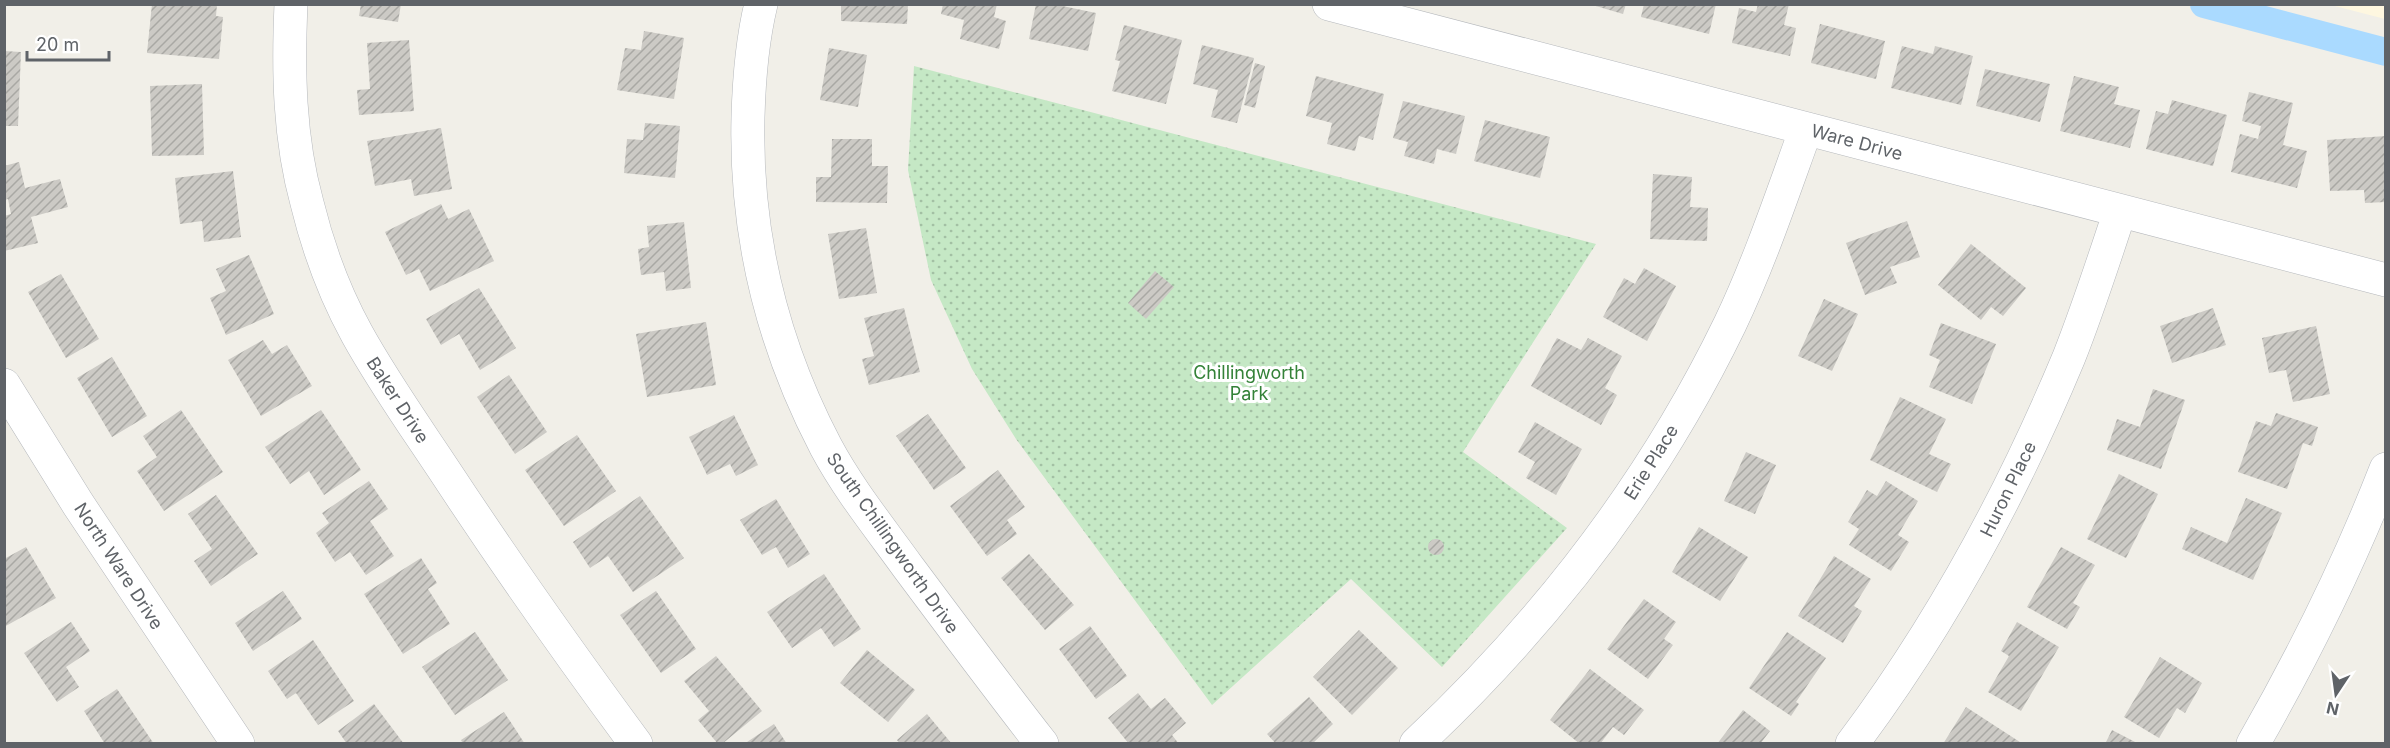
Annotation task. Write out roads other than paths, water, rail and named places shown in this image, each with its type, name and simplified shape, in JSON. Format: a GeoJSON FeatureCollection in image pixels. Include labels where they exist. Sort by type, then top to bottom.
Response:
{"type":"FeatureCollection","features":[{"type":"Feature","properties":{"kind":"street","name":"Baker Drive"},"geometry":{"type":"LineString","coordinates":[[291,4],[288,65],[293,134],[306,202],[327,269],[356,332],[379,372],[477,519],[636,744]]}},
{"type":"Feature","properties":{"kind":"street","name":"South Chillingworth Drive"},"geometry":{"type":"LineString","coordinates":[[761,4],[749,80],[747,152],[749,200],[760,271],[772,317],[796,385],[827,449],[867,512],[1042,744]]}},
{"type":"Feature","properties":{"kind":"street","name":"Ware Drive"},"geometry":{"type":"LineString","coordinates":[[1329,4],[2385,280]]}},
{"type":"Feature","properties":{"kind":"street","name":"Erie Place"},"geometry":{"type":"LineString","coordinates":[[1416,744],[1458,704],[1522,636],[1582,563],[1636,487],[1686,407],[1729,324],[1767,238],[1806,129]]}},
{"type":"Feature","properties":{"kind":"street","name":"Huron Place"},"geometry":{"type":"LineString","coordinates":[[1851,744],[1927,635],[1980,545],[2027,451],[2069,356],[2120,211]]}},
{"type":"Feature","properties":{"kind":"street","name":"North Ware Drive"},"geometry":{"type":"LineString","coordinates":[[4,385],[78,504],[238,744]]}},
{"type":"Feature","properties":{"kind":"street"},"geometry":{"type":"LineString","coordinates":[[2253,744],[2322,616],[2369,513],[2385,469]]}},
{"type":"Feature","properties":{"kind":"waterway"},"geometry":{"type":"LineString","coordinates":[[2204,4],[2386,52]]}},
{"type":"Feature","properties":{"kind":"park label","name":"Chillingworth Park"},"geometry":{"type":"Point","coordinates":[1249,382]}}]}
